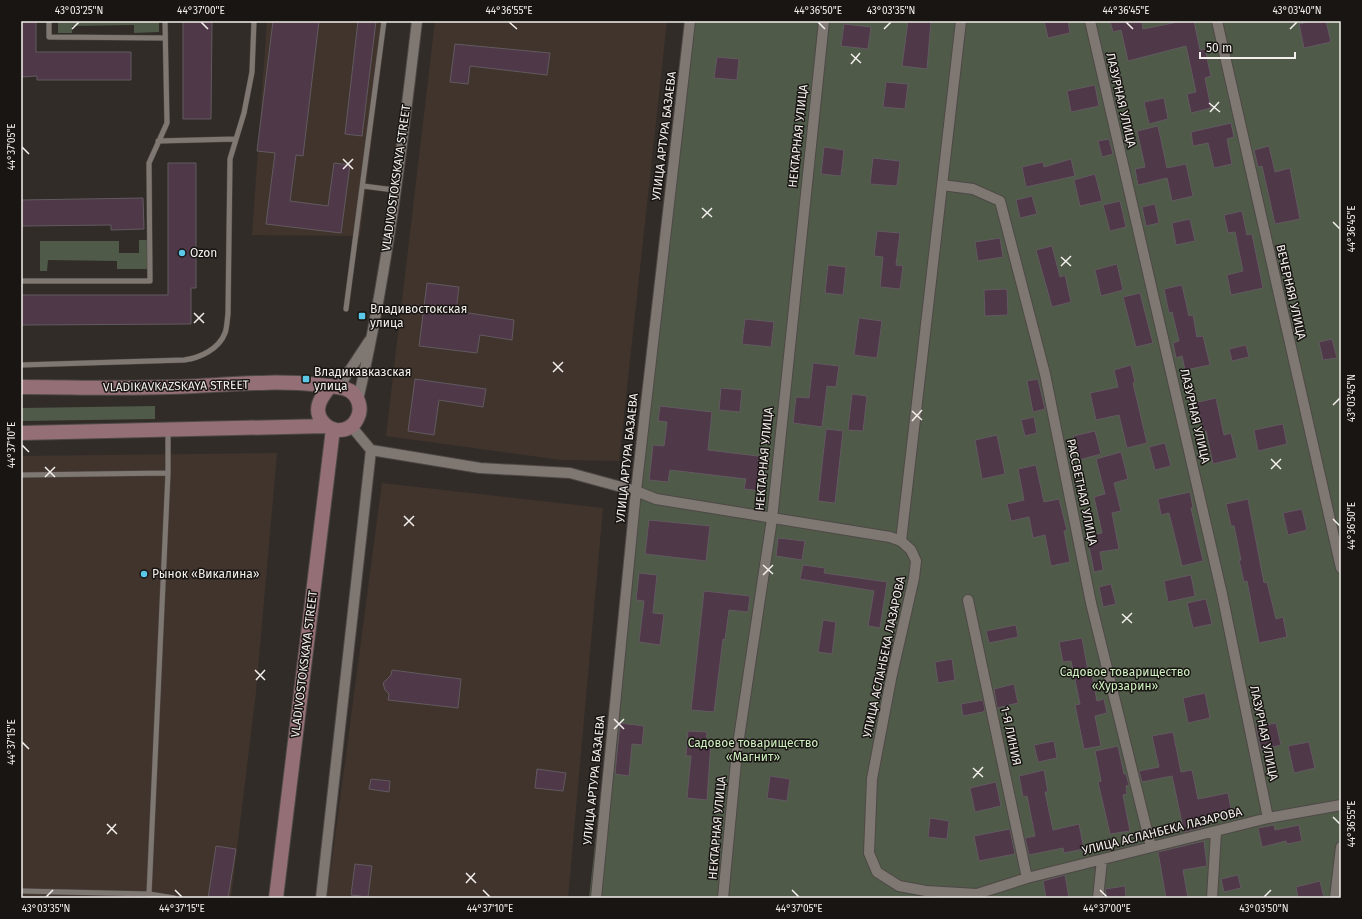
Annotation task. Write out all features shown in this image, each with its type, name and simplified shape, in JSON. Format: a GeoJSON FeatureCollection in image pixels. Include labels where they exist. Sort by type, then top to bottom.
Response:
{"type":"FeatureCollection","features":[{"type":"Feature","properties":{"kind":"main road","name":"VLADIKAVKAZSKAYA STREET"},"geometry":{"type":"LineString","coordinates":[[21,387],[169,388],[298,382],[334,387]]}},
{"type":"Feature","properties":{"kind":"main road"},"geometry":{"type":"LineString","coordinates":[[334,387],[350,391],[358,400]]}},
{"type":"Feature","properties":{"kind":"main road","name":"VLADIVOSTOKSKAYA STREET"},"geometry":{"type":"LineString","coordinates":[[276,898],[330,428],[318,414],[318,406],[321,398],[334,387]]}},
{"type":"Feature","properties":{"kind":"main road","name":"VLADIVOSTOKSKAYA STREET"},"geometry":{"type":"LineString","coordinates":[[351,426],[359,414],[358,400]]}},
{"type":"Feature","properties":{"kind":"main road"},"geometry":{"type":"LineString","coordinates":[[21,433],[330,428],[340,430],[351,426]]}},
{"type":"Feature","properties":{"kind":"street","name":"VLADIVOSTOKSKAYA STREET"},"geometry":{"type":"LineString","coordinates":[[358,400],[373,335],[417,21]]}},
{"type":"Feature","properties":{"kind":"street","name":"УЛИЦА АРТУРА БАЗАЕВА"},"geometry":{"type":"LineString","coordinates":[[596,898],[636,491],[690,21]]}},
{"type":"Feature","properties":{"kind":"street","name":"НЕКТАРНАЯ УЛИЦА"},"geometry":{"type":"LineString","coordinates":[[723,898],[737,751],[772,519],[824,21]]}},
{"type":"Feature","properties":{"kind":"street"},"geometry":{"type":"LineString","coordinates":[[351,426],[371,450],[480,468],[570,473],[636,491],[656,499],[890,537],[901,541],[961,21]]}},
{"type":"Feature","properties":{"kind":"street","name":"ЛАЗУРНАЯ УЛИЦА"},"geometry":{"type":"LineString","coordinates":[[1090,21],[1222,594],[1268,818]]}},
{"type":"Feature","properties":{"kind":"street","name":"ВЕЧЕРНЯЯ УЛИЦА"},"geometry":{"type":"LineString","coordinates":[[1217,21],[1249,169],[1341,568]]}},
{"type":"Feature","properties":{"kind":"street","name":"РАССВЕТНАЯ УЛИЦА"},"geometry":{"type":"LineString","coordinates":[[942,185],[973,189],[1000,201],[1045,374],[1092,603],[1151,847]]}},
{"type":"Feature","properties":{"kind":"street","name":"VLADIVOSTOKSKAYA STREET"},"geometry":{"type":"LineString","coordinates":[[334,387],[373,335]]}},
{"type":"Feature","properties":{"kind":"street"},"geometry":{"type":"LineString","coordinates":[[321,898],[371,450]]}},
{"type":"Feature","properties":{"kind":"street","name":"УЛИЦА АСЛАНБЕКА ЛАЗАРОВА"},"geometry":{"type":"LineString","coordinates":[[901,541],[911,550],[916,561],[914,578],[891,679],[872,779],[869,853],[877,872],[899,886],[926,891],[977,896],[1027,878],[1151,847],[1268,818],[1341,805]]}},
{"type":"Feature","properties":{"kind":"street","name":"1-Я ЛИНИЯ"},"geometry":{"type":"LineString","coordinates":[[968,600],[1027,878]]}},
{"type":"Feature","properties":{"kind":"street"},"geometry":{"type":"LineString","coordinates":[[1212,898],[1216,832]]}},
{"type":"Feature","properties":{"kind":"street"},"geometry":{"type":"LineString","coordinates":[[1335,898],[1341,846]]}},
{"type":"Feature","properties":{"kind":"street"},"geometry":{"type":"LineString","coordinates":[[1098,898],[1102,860]]}},
{"type":"Feature","properties":{"kind":"lane"},"geometry":{"type":"LineString","coordinates":[[49,21],[49,37],[165,38]]}},
{"type":"Feature","properties":{"kind":"lane"},"geometry":{"type":"LineString","coordinates":[[21,281],[150,281],[149,162],[167,123],[165,21]]}},
{"type":"Feature","properties":{"kind":"lane"},"geometry":{"type":"LineString","coordinates":[[21,365],[195,359],[214,348],[225,334],[228,314],[230,159],[244,113],[252,72],[254,21]]}},
{"type":"Feature","properties":{"kind":"lane"},"geometry":{"type":"LineString","coordinates":[[346,309],[384,21]]}},
{"type":"Feature","properties":{"kind":"lane"},"geometry":{"type":"LineString","coordinates":[[158,142],[235,139]]}},
{"type":"Feature","properties":{"kind":"lane"},"geometry":{"type":"LineString","coordinates":[[363,186],[394,190]]}},
{"type":"Feature","properties":{"kind":"lane"},"geometry":{"type":"LineString","coordinates":[[149,894],[168,473],[168,430]]}},
{"type":"Feature","properties":{"kind":"lane"},"geometry":{"type":"LineString","coordinates":[[21,475],[168,473]]}},
{"type":"Feature","properties":{"kind":"lane"},"geometry":{"type":"LineString","coordinates":[[21,891],[110,896],[149,894],[174,898]]}},
{"type":"Feature","properties":{"kind":"shaded area"},"geometry":{"type":"Polygon","coordinates":[[[267,21],[386,21],[360,236],[252,235],[267,21]]]}},
{"type":"Feature","properties":{"kind":"shaded area"},"geometry":{"type":"Polygon","coordinates":[[[435,21],[667,21],[619,461],[561,460],[386,436],[435,21]]]}},
{"type":"Feature","properties":{"kind":"shaded area","name":"Рынок «Викалина»"},"geometry":{"type":"Polygon","coordinates":[[[277,453],[256,692],[231,898],[21,898],[21,456],[277,453]]]}},
{"type":"Feature","properties":{"kind":"shaded area"},"geometry":{"type":"Polygon","coordinates":[[[382,483],[603,508],[568,898],[327,898],[382,483]]]}},
{"type":"Feature","properties":{"kind":"green space"},"geometry":{"type":"Polygon","coordinates":[[[58,21],[159,21],[159,32],[134,33],[134,25],[72,26],[72,33],[58,33],[58,21]]]}},
{"type":"Feature","properties":{"kind":"green space"},"geometry":{"type":"Polygon","coordinates":[[[687,21],[1341,21],[1341,898],[589,898],[687,21]]]}},
{"type":"Feature","properties":{"kind":"green space"},"geometry":{"type":"Polygon","coordinates":[[[139,240],[148,240],[148,269],[117,269],[117,261],[48,260],[47,271],[40,271],[40,241],[119,241],[119,253],[139,253],[139,240]]]}},
{"type":"Feature","properties":{"kind":"green space"},"geometry":{"type":"Polygon","coordinates":[[[155,406],[155,419],[21,421],[21,408],[155,406]]]}},
{"type":"Feature","properties":{"kind":"building"},"geometry":{"type":"Polygon","coordinates":[[[21,21],[36,21],[36,52],[131,52],[131,80],[37,80],[37,76],[21,77],[21,21]]]}},
{"type":"Feature","properties":{"kind":"building"},"geometry":{"type":"Polygon","coordinates":[[[183,21],[212,21],[211,119],[183,119],[183,21]]]}},
{"type":"Feature","properties":{"kind":"building"},"geometry":{"type":"Polygon","coordinates":[[[273,21],[319,21],[303,156],[296,155],[290,201],[328,206],[334,163],[350,165],[341,233],[266,224],[275,153],[257,151],[273,21]]]}},
{"type":"Feature","properties":{"kind":"building"},"geometry":{"type":"Polygon","coordinates":[[[358,21],[376,21],[362,136],[345,134],[358,21]]]}},
{"type":"Feature","properties":{"kind":"building"},"geometry":{"type":"Polygon","coordinates":[[[908,21],[931,21],[927,69],[902,66],[908,21]]]}},
{"type":"Feature","properties":{"kind":"building"},"geometry":{"type":"Polygon","coordinates":[[[1044,21],[1068,21],[1070,33],[1048,38],[1044,21]]]}},
{"type":"Feature","properties":{"kind":"building"},"geometry":{"type":"Polygon","coordinates":[[[1110,21],[1142,21],[1143,29],[1183,21],[1194,21],[1200,50],[1205,49],[1211,76],[1205,78],[1211,108],[1191,113],[1187,94],[1196,92],[1186,46],[1128,61],[1121,30],[1113,32],[1110,21]]]}},
{"type":"Feature","properties":{"kind":"building"},"geometry":{"type":"Polygon","coordinates":[[[1313,21],[1326,21],[1331,42],[1304,48],[1299,24],[1313,21]]]}},
{"type":"Feature","properties":{"kind":"building"},"geometry":{"type":"Polygon","coordinates":[[[844,24],[871,27],[868,49],[841,46],[844,24]]]}},
{"type":"Feature","properties":{"kind":"building"},"geometry":{"type":"Polygon","coordinates":[[[455,44],[550,53],[547,75],[470,66],[468,84],[450,82],[455,44]]]}},
{"type":"Feature","properties":{"kind":"building"},"geometry":{"type":"Polygon","coordinates":[[[717,57],[739,59],[737,80],[714,78],[717,57]]]}},
{"type":"Feature","properties":{"kind":"building"},"geometry":{"type":"Polygon","coordinates":[[[886,82],[908,84],[905,109],[883,107],[886,82]]]}},
{"type":"Feature","properties":{"kind":"building"},"geometry":{"type":"Polygon","coordinates":[[[1095,85],[1099,106],[1071,112],[1067,91],[1095,85]]]}},
{"type":"Feature","properties":{"kind":"building"},"geometry":{"type":"Polygon","coordinates":[[[1164,98],[1168,119],[1149,124],[1144,102],[1164,98]]]}},
{"type":"Feature","properties":{"kind":"building"},"geometry":{"type":"Polygon","coordinates":[[[1231,123],[1234,137],[1227,139],[1232,164],[1214,168],[1208,143],[1193,146],[1191,132],[1231,123]]]}},
{"type":"Feature","properties":{"kind":"building"},"geometry":{"type":"Polygon","coordinates":[[[1158,126],[1167,168],[1186,164],[1193,196],[1172,201],[1167,178],[1138,185],[1135,169],[1145,167],[1137,131],[1158,126]]]}},
{"type":"Feature","properties":{"kind":"building"},"geometry":{"type":"Polygon","coordinates":[[[1109,139],[1113,154],[1102,157],[1098,141],[1109,139]]]}},
{"type":"Feature","properties":{"kind":"building"},"geometry":{"type":"Polygon","coordinates":[[[1269,146],[1275,172],[1290,168],[1300,219],[1275,224],[1262,166],[1258,167],[1254,150],[1269,146]]]}},
{"type":"Feature","properties":{"kind":"building"},"geometry":{"type":"Polygon","coordinates":[[[824,147],[844,150],[841,176],[821,174],[824,147]]]}},
{"type":"Feature","properties":{"kind":"building"},"geometry":{"type":"Polygon","coordinates":[[[873,158],[900,161],[897,186],[870,184],[873,158]]]}},
{"type":"Feature","properties":{"kind":"building"},"geometry":{"type":"Polygon","coordinates":[[[1071,159],[1075,176],[1026,187],[1022,167],[1043,162],[1044,167],[1071,159]]]}},
{"type":"Feature","properties":{"kind":"building"},"geometry":{"type":"Polygon","coordinates":[[[168,163],[196,163],[196,288],[191,288],[191,324],[21,325],[21,295],[168,295],[168,163]]]}},
{"type":"Feature","properties":{"kind":"building"},"geometry":{"type":"Polygon","coordinates":[[[1095,174],[1102,201],[1080,206],[1074,180],[1095,174]]]}},
{"type":"Feature","properties":{"kind":"building"},"geometry":{"type":"Polygon","coordinates":[[[1032,196],[1037,214],[1020,218],[1016,200],[1032,196]]]}},
{"type":"Feature","properties":{"kind":"building"},"geometry":{"type":"Polygon","coordinates":[[[143,198],[144,229],[111,230],[111,225],[21,226],[21,200],[143,198]]]}},
{"type":"Feature","properties":{"kind":"building"},"geometry":{"type":"Polygon","coordinates":[[[1120,201],[1126,227],[1110,231],[1103,205],[1120,201]]]}},
{"type":"Feature","properties":{"kind":"building"},"geometry":{"type":"Polygon","coordinates":[[[1155,204],[1159,223],[1146,226],[1142,207],[1155,204]]]}},
{"type":"Feature","properties":{"kind":"building"},"geometry":{"type":"Polygon","coordinates":[[[1242,211],[1247,235],[1252,234],[1263,288],[1231,295],[1227,275],[1243,271],[1235,232],[1228,233],[1224,215],[1242,211]]]}},
{"type":"Feature","properties":{"kind":"building"},"geometry":{"type":"Polygon","coordinates":[[[1190,219],[1195,241],[1176,245],[1172,223],[1190,219]]]}},
{"type":"Feature","properties":{"kind":"building"},"geometry":{"type":"Polygon","coordinates":[[[877,231],[900,233],[896,265],[903,266],[900,289],[880,287],[883,257],[874,256],[877,231]]]}},
{"type":"Feature","properties":{"kind":"building"},"geometry":{"type":"Polygon","coordinates":[[[1000,238],[1003,257],[978,261],[975,242],[1000,238]]]}},
{"type":"Feature","properties":{"kind":"building"},"geometry":{"type":"Polygon","coordinates":[[[1052,246],[1060,277],[1065,275],[1071,302],[1052,307],[1036,250],[1052,246]]]}},
{"type":"Feature","properties":{"kind":"building"},"geometry":{"type":"Polygon","coordinates":[[[1117,264],[1123,290],[1101,296],[1095,270],[1117,264]]]}},
{"type":"Feature","properties":{"kind":"building"},"geometry":{"type":"Polygon","coordinates":[[[828,265],[846,267],[843,295],[825,293],[828,265]]]}},
{"type":"Feature","properties":{"kind":"building"},"geometry":{"type":"Polygon","coordinates":[[[427,283],[459,287],[456,311],[514,320],[512,340],[480,335],[477,353],[419,346],[427,283]]]}},
{"type":"Feature","properties":{"kind":"building"},"geometry":{"type":"Polygon","coordinates":[[[1182,285],[1189,316],[1193,315],[1197,337],[1203,336],[1210,365],[1185,370],[1182,356],[1176,358],[1173,343],[1179,341],[1172,312],[1169,313],[1164,289],[1182,285]]]}},
{"type":"Feature","properties":{"kind":"building"},"geometry":{"type":"Polygon","coordinates":[[[1007,289],[1008,315],[985,316],[984,290],[1007,289]]]}},
{"type":"Feature","properties":{"kind":"building"},"geometry":{"type":"Polygon","coordinates":[[[1140,293],[1153,343],[1136,347],[1123,297],[1140,293]]]}},
{"type":"Feature","properties":{"kind":"building"},"geometry":{"type":"Polygon","coordinates":[[[859,318],[882,321],[877,358],[854,355],[859,318]]]}},
{"type":"Feature","properties":{"kind":"building"},"geometry":{"type":"Polygon","coordinates":[[[745,319],[774,322],[771,347],[742,344],[745,319]]]}},
{"type":"Feature","properties":{"kind":"building"},"geometry":{"type":"Polygon","coordinates":[[[1332,339],[1337,358],[1323,360],[1319,342],[1332,339]]]}},
{"type":"Feature","properties":{"kind":"building"},"geometry":{"type":"Polygon","coordinates":[[[1246,345],[1249,357],[1232,361],[1229,349],[1246,345]]]}},
{"type":"Feature","properties":{"kind":"building"},"geometry":{"type":"Polygon","coordinates":[[[813,363],[839,366],[836,387],[827,386],[822,427],[793,423],[796,397],[809,398],[813,363]]]}},
{"type":"Feature","properties":{"kind":"building"},"geometry":{"type":"Polygon","coordinates":[[[1131,365],[1135,382],[1133,383],[1147,443],[1127,448],[1119,415],[1096,420],[1090,393],[1118,387],[1114,370],[1131,365]]]}},
{"type":"Feature","properties":{"kind":"building"},"geometry":{"type":"Polygon","coordinates":[[[415,379],[486,389],[483,407],[439,400],[434,435],[408,431],[415,379]]]}},
{"type":"Feature","properties":{"kind":"building"},"geometry":{"type":"Polygon","coordinates":[[[1038,379],[1045,409],[1033,412],[1027,381],[1038,379]]]}},
{"type":"Feature","properties":{"kind":"building"},"geometry":{"type":"Polygon","coordinates":[[[721,388],[742,390],[740,412],[719,410],[721,388]]]}},
{"type":"Feature","properties":{"kind":"building"},"geometry":{"type":"Polygon","coordinates":[[[852,394],[867,396],[863,431],[848,430],[852,394]]]}},
{"type":"Feature","properties":{"kind":"building"},"geometry":{"type":"Polygon","coordinates":[[[1216,398],[1224,435],[1231,433],[1237,458],[1213,464],[1206,431],[1204,432],[1199,412],[1192,414],[1190,404],[1216,398]]]}},
{"type":"Feature","properties":{"kind":"building"},"geometry":{"type":"Polygon","coordinates":[[[660,406],[712,412],[708,450],[766,457],[762,491],[744,489],[746,479],[670,470],[668,482],[649,480],[653,445],[664,446],[667,422],[658,421],[660,406]]]}},
{"type":"Feature","properties":{"kind":"building"},"geometry":{"type":"Polygon","coordinates":[[[1034,417],[1037,433],[1025,436],[1021,420],[1034,417]]]}},
{"type":"Feature","properties":{"kind":"building"},"geometry":{"type":"Polygon","coordinates":[[[1283,424],[1287,444],[1258,451],[1254,430],[1283,424]]]}},
{"type":"Feature","properties":{"kind":"building"},"geometry":{"type":"Polygon","coordinates":[[[826,429],[843,431],[835,503],[818,501],[826,429]]]}},
{"type":"Feature","properties":{"kind":"building"},"geometry":{"type":"Polygon","coordinates":[[[1095,431],[1101,454],[1079,460],[1073,436],[1095,431]]]}},
{"type":"Feature","properties":{"kind":"building"},"geometry":{"type":"Polygon","coordinates":[[[997,435],[1005,474],[982,479],[975,440],[997,435]]]}},
{"type":"Feature","properties":{"kind":"building"},"geometry":{"type":"Polygon","coordinates":[[[1165,443],[1171,466],[1155,470],[1149,447],[1165,443]]]}},
{"type":"Feature","properties":{"kind":"building"},"geometry":{"type":"Polygon","coordinates":[[[1121,452],[1128,479],[1114,483],[1121,511],[1112,513],[1119,549],[1100,552],[1103,570],[1094,572],[1087,536],[1102,533],[1094,497],[1105,494],[1096,459],[1121,452]]]}},
{"type":"Feature","properties":{"kind":"building"},"geometry":{"type":"Polygon","coordinates":[[[1036,465],[1044,502],[1059,499],[1067,530],[1064,531],[1070,562],[1051,566],[1045,535],[1033,538],[1029,517],[1011,521],[1007,504],[1024,500],[1018,469],[1036,465]]]}},
{"type":"Feature","properties":{"kind":"building"},"geometry":{"type":"Polygon","coordinates":[[[1190,492],[1193,507],[1191,508],[1203,561],[1182,566],[1169,513],[1161,515],[1158,499],[1190,492]]]}},
{"type":"Feature","properties":{"kind":"building"},"geometry":{"type":"Polygon","coordinates":[[[1248,499],[1264,583],[1267,582],[1276,619],[1283,617],[1287,637],[1259,643],[1247,581],[1244,582],[1239,560],[1241,560],[1234,526],[1231,526],[1226,504],[1248,499]]]}},
{"type":"Feature","properties":{"kind":"building"},"geometry":{"type":"Polygon","coordinates":[[[1302,509],[1307,530],[1288,535],[1283,513],[1302,509]]]}},
{"type":"Feature","properties":{"kind":"building"},"geometry":{"type":"Polygon","coordinates":[[[649,520],[710,526],[706,561],[645,554],[649,520]]]}},
{"type":"Feature","properties":{"kind":"building"},"geometry":{"type":"Polygon","coordinates":[[[778,538],[805,541],[802,560],[776,556],[778,538]]]}},
{"type":"Feature","properties":{"kind":"building"},"geometry":{"type":"Polygon","coordinates":[[[803,565],[825,568],[824,573],[887,582],[880,628],[868,626],[874,591],[800,579],[803,565]]]}},
{"type":"Feature","properties":{"kind":"building"},"geometry":{"type":"Polygon","coordinates":[[[639,573],[657,575],[653,613],[664,614],[660,645],[639,642],[644,601],[636,600],[639,573]]]}},
{"type":"Feature","properties":{"kind":"building"},"geometry":{"type":"Polygon","coordinates":[[[1191,575],[1195,596],[1168,602],[1164,581],[1191,575]]]}},
{"type":"Feature","properties":{"kind":"building"},"geometry":{"type":"Polygon","coordinates":[[[1111,584],[1116,604],[1103,607],[1099,587],[1111,584]]]}},
{"type":"Feature","properties":{"kind":"building"},"geometry":{"type":"Polygon","coordinates":[[[704,591],[750,596],[748,612],[729,610],[725,640],[723,639],[714,712],[691,710],[704,591]]]}},
{"type":"Feature","properties":{"kind":"building"},"geometry":{"type":"Polygon","coordinates":[[[1206,599],[1212,624],[1193,628],[1187,603],[1206,599]]]}},
{"type":"Feature","properties":{"kind":"building"},"geometry":{"type":"Polygon","coordinates":[[[823,620],[836,622],[832,654],[818,652],[823,620]]]}},
{"type":"Feature","properties":{"kind":"building"},"geometry":{"type":"Polygon","coordinates":[[[1016,625],[1018,637],[989,643],[986,631],[1016,625]]]}},
{"type":"Feature","properties":{"kind":"building"},"geometry":{"type":"Polygon","coordinates":[[[1082,638],[1088,671],[1091,670],[1097,701],[1104,699],[1107,713],[1095,716],[1101,746],[1084,749],[1075,705],[1080,704],[1071,661],[1063,662],[1059,642],[1082,638]]]}},
{"type":"Feature","properties":{"kind":"building"},"geometry":{"type":"Polygon","coordinates":[[[952,659],[955,680],[938,683],[935,662],[952,659]]]}},
{"type":"Feature","properties":{"kind":"building"},"geometry":{"type":"Polygon","coordinates":[[[392,670],[461,679],[458,708],[388,700],[389,694],[385,690],[383,683],[391,675],[392,670]]]}},
{"type":"Feature","properties":{"kind":"building"},"geometry":{"type":"Polygon","coordinates":[[[1014,684],[1018,703],[997,708],[994,689],[1014,684]]]}},
{"type":"Feature","properties":{"kind":"building"},"geometry":{"type":"Polygon","coordinates":[[[1205,693],[1210,718],[1188,723],[1183,698],[1205,693]]]}},
{"type":"Feature","properties":{"kind":"building"},"geometry":{"type":"Polygon","coordinates":[[[983,700],[985,710],[983,712],[963,716],[961,704],[983,700]]]}},
{"type":"Feature","properties":{"kind":"building"},"geometry":{"type":"Polygon","coordinates":[[[620,723],[644,726],[642,745],[632,744],[629,776],[615,774],[620,723]]]}},
{"type":"Feature","properties":{"kind":"building"},"geometry":{"type":"Polygon","coordinates":[[[1276,723],[1281,745],[1261,750],[1256,727],[1276,723]]]}},
{"type":"Feature","properties":{"kind":"building"},"geometry":{"type":"Polygon","coordinates":[[[688,731],[707,732],[706,741],[711,742],[707,800],[687,798],[691,756],[686,756],[688,731]]]}},
{"type":"Feature","properties":{"kind":"building"},"geometry":{"type":"Polygon","coordinates":[[[1173,732],[1181,772],[1192,770],[1198,799],[1228,793],[1232,814],[1202,820],[1202,828],[1184,832],[1172,776],[1142,782],[1139,771],[1159,767],[1152,736],[1173,732]]]}},
{"type":"Feature","properties":{"kind":"building"},"geometry":{"type":"Polygon","coordinates":[[[1054,741],[1057,758],[1038,762],[1034,745],[1054,741]]]}},
{"type":"Feature","properties":{"kind":"building"},"geometry":{"type":"Polygon","coordinates":[[[1309,742],[1315,768],[1294,773],[1288,746],[1309,742]]]}},
{"type":"Feature","properties":{"kind":"building"},"geometry":{"type":"Polygon","coordinates":[[[1118,746],[1124,774],[1126,774],[1129,785],[1126,786],[1127,794],[1123,795],[1130,831],[1110,834],[1098,782],[1101,781],[1095,751],[1118,746]]]}},
{"type":"Feature","properties":{"kind":"building"},"geometry":{"type":"Polygon","coordinates":[[[537,769],[566,773],[563,791],[535,788],[537,769]]]}},
{"type":"Feature","properties":{"kind":"building"},"geometry":{"type":"Polygon","coordinates":[[[1044,770],[1048,792],[1045,792],[1053,830],[1079,824],[1084,849],[1064,853],[1063,848],[1029,855],[1025,838],[1035,836],[1027,796],[1023,797],[1019,776],[1044,770]]]}},
{"type":"Feature","properties":{"kind":"building"},"geometry":{"type":"Polygon","coordinates":[[[770,776],[790,779],[787,801],[767,798],[770,776]]]}},
{"type":"Feature","properties":{"kind":"building"},"geometry":{"type":"Polygon","coordinates":[[[371,779],[390,781],[389,792],[369,789],[371,779]]]}},
{"type":"Feature","properties":{"kind":"building"},"geometry":{"type":"Polygon","coordinates":[[[996,782],[1001,806],[975,812],[970,788],[996,782]]]}},
{"type":"Feature","properties":{"kind":"building"},"geometry":{"type":"Polygon","coordinates":[[[930,818],[949,821],[947,839],[928,837],[930,818]]]}},
{"type":"Feature","properties":{"kind":"building"},"geometry":{"type":"Polygon","coordinates":[[[1274,825],[1275,830],[1299,825],[1302,841],[1287,844],[1286,841],[1262,847],[1258,828],[1274,825]]]}},
{"type":"Feature","properties":{"kind":"building"},"geometry":{"type":"Polygon","coordinates":[[[1010,829],[1015,854],[979,861],[974,836],[1010,829]]]}},
{"type":"Feature","properties":{"kind":"building"},"geometry":{"type":"Polygon","coordinates":[[[1204,841],[1207,866],[1183,870],[1188,898],[1166,898],[1158,852],[1204,841]]]}},
{"type":"Feature","properties":{"kind":"building"},"geometry":{"type":"Polygon","coordinates":[[[216,846],[236,849],[228,898],[208,898],[216,846]]]}},
{"type":"Feature","properties":{"kind":"building"},"geometry":{"type":"Polygon","coordinates":[[[355,864],[372,866],[368,897],[351,895],[355,864]]]}},
{"type":"Feature","properties":{"kind":"building"},"geometry":{"type":"Polygon","coordinates":[[[1065,875],[1069,898],[1046,898],[1043,881],[1065,875]]]}},
{"type":"Feature","properties":{"kind":"building"},"geometry":{"type":"Polygon","coordinates":[[[1238,875],[1241,888],[1224,892],[1221,879],[1238,875]]]}},
{"type":"Feature","properties":{"kind":"building"},"geometry":{"type":"Polygon","coordinates":[[[1320,881],[1324,898],[1298,898],[1296,887],[1320,881]]]}},
{"type":"Feature","properties":{"kind":"building"},"geometry":{"type":"Polygon","coordinates":[[[1125,886],[1126,898],[1107,898],[1105,889],[1125,886]]]}},
{"type":"Feature","properties":{"kind":"place","name":"Ozon"},"geometry":{"type":"Point","coordinates":[182,253]}},
{"type":"Feature","properties":{"kind":"place","name":"Владивостокская улица"},"geometry":{"type":"Point","coordinates":[362,316]}},
{"type":"Feature","properties":{"kind":"place","name":"Владикавказская улица"},"geometry":{"type":"Point","coordinates":[306,379]}},
{"type":"Feature","properties":{"kind":"place","name":"Рынок «Викалина»"},"geometry":{"type":"Point","coordinates":[144,574]}},
{"type":"Feature","properties":{"kind":"park label","name":"Садовое товарищество «Хурзарин»"},"geometry":{"type":"Point","coordinates":[1125,679]}},
{"type":"Feature","properties":{"kind":"park label","name":"Садовое товарищество «Магнит»"},"geometry":{"type":"Point","coordinates":[753,750]}}]}
